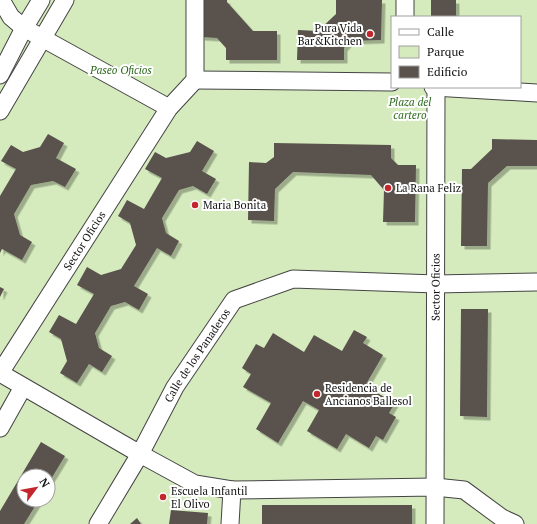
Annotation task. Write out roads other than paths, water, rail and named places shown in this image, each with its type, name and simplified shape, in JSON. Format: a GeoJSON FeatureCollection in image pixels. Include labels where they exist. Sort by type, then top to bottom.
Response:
{"type":"FeatureCollection","features":[{"type":"Feature","properties":{"kind":"street"},"geometry":{"type":"LineString","coordinates":[[1,0],[11,17],[24,28],[169,108]]}},
{"type":"Feature","properties":{"kind":"street"},"geometry":{"type":"LineString","coordinates":[[0,75],[6,52],[42,0]]}},
{"type":"Feature","properties":{"kind":"street"},"geometry":{"type":"LineString","coordinates":[[0,111],[65,0]]}},
{"type":"Feature","properties":{"kind":"street"},"geometry":{"type":"LineString","coordinates":[[195,0],[195,80],[391,82]]}},
{"type":"Feature","properties":{"kind":"street"},"geometry":{"type":"LineString","coordinates":[[405,0],[405,16]]}},
{"type":"Feature","properties":{"kind":"street","name":"Sector Oficios"},"geometry":{"type":"LineString","coordinates":[[0,373],[169,108],[195,80]]}},
{"type":"Feature","properties":{"kind":"street"},"geometry":{"type":"LineString","coordinates":[[436,88],[537,93]]}},
{"type":"Feature","properties":{"kind":"street","name":"Sector Oficios"},"geometry":{"type":"LineString","coordinates":[[435,524],[436,88]]}},
{"type":"Feature","properties":{"kind":"street","name":"Calle de los Panaderos"},"geometry":{"type":"LineString","coordinates":[[98,524],[140,454],[175,387],[234,300],[293,279],[436,284],[537,282]]}},
{"type":"Feature","properties":{"kind":"street"},"geometry":{"type":"LineString","coordinates":[[0,373],[195,484],[232,490],[436,487],[464,490],[502,518],[515,524]]}},
{"type":"Feature","properties":{"kind":"street"},"geometry":{"type":"LineString","coordinates":[[0,428],[23,387]]}},
{"type":"Feature","properties":{"kind":"street"},"geometry":{"type":"LineString","coordinates":[[230,524],[232,490]]}},
{"type":"Feature","properties":{"kind":"place","name":"Pura Vida Bar&Kitchen"},"geometry":{"type":"Point","coordinates":[370,34]}},
{"type":"Feature","properties":{"kind":"place","name":"La Rana Feliz"},"geometry":{"type":"Point","coordinates":[388,188]}},
{"type":"Feature","properties":{"kind":"place","name":"Maria Bonita"},"geometry":{"type":"Point","coordinates":[195,205]}},
{"type":"Feature","properties":{"kind":"place","name":"Residencia de Ancianos Ballesol"},"geometry":{"type":"Point","coordinates":[317,394]}},
{"type":"Feature","properties":{"kind":"place","name":"Escuela Infantil El Olivo"},"geometry":{"type":"Point","coordinates":[163,497]}},
{"type":"Feature","properties":{"kind":"park label","name":"Paseo Oficios"},"geometry":{"type":"Point","coordinates":[121,70]}},
{"type":"Feature","properties":{"kind":"park label","name":"Plaza del cartero"},"geometry":{"type":"Point","coordinates":[410,108]}}]}
